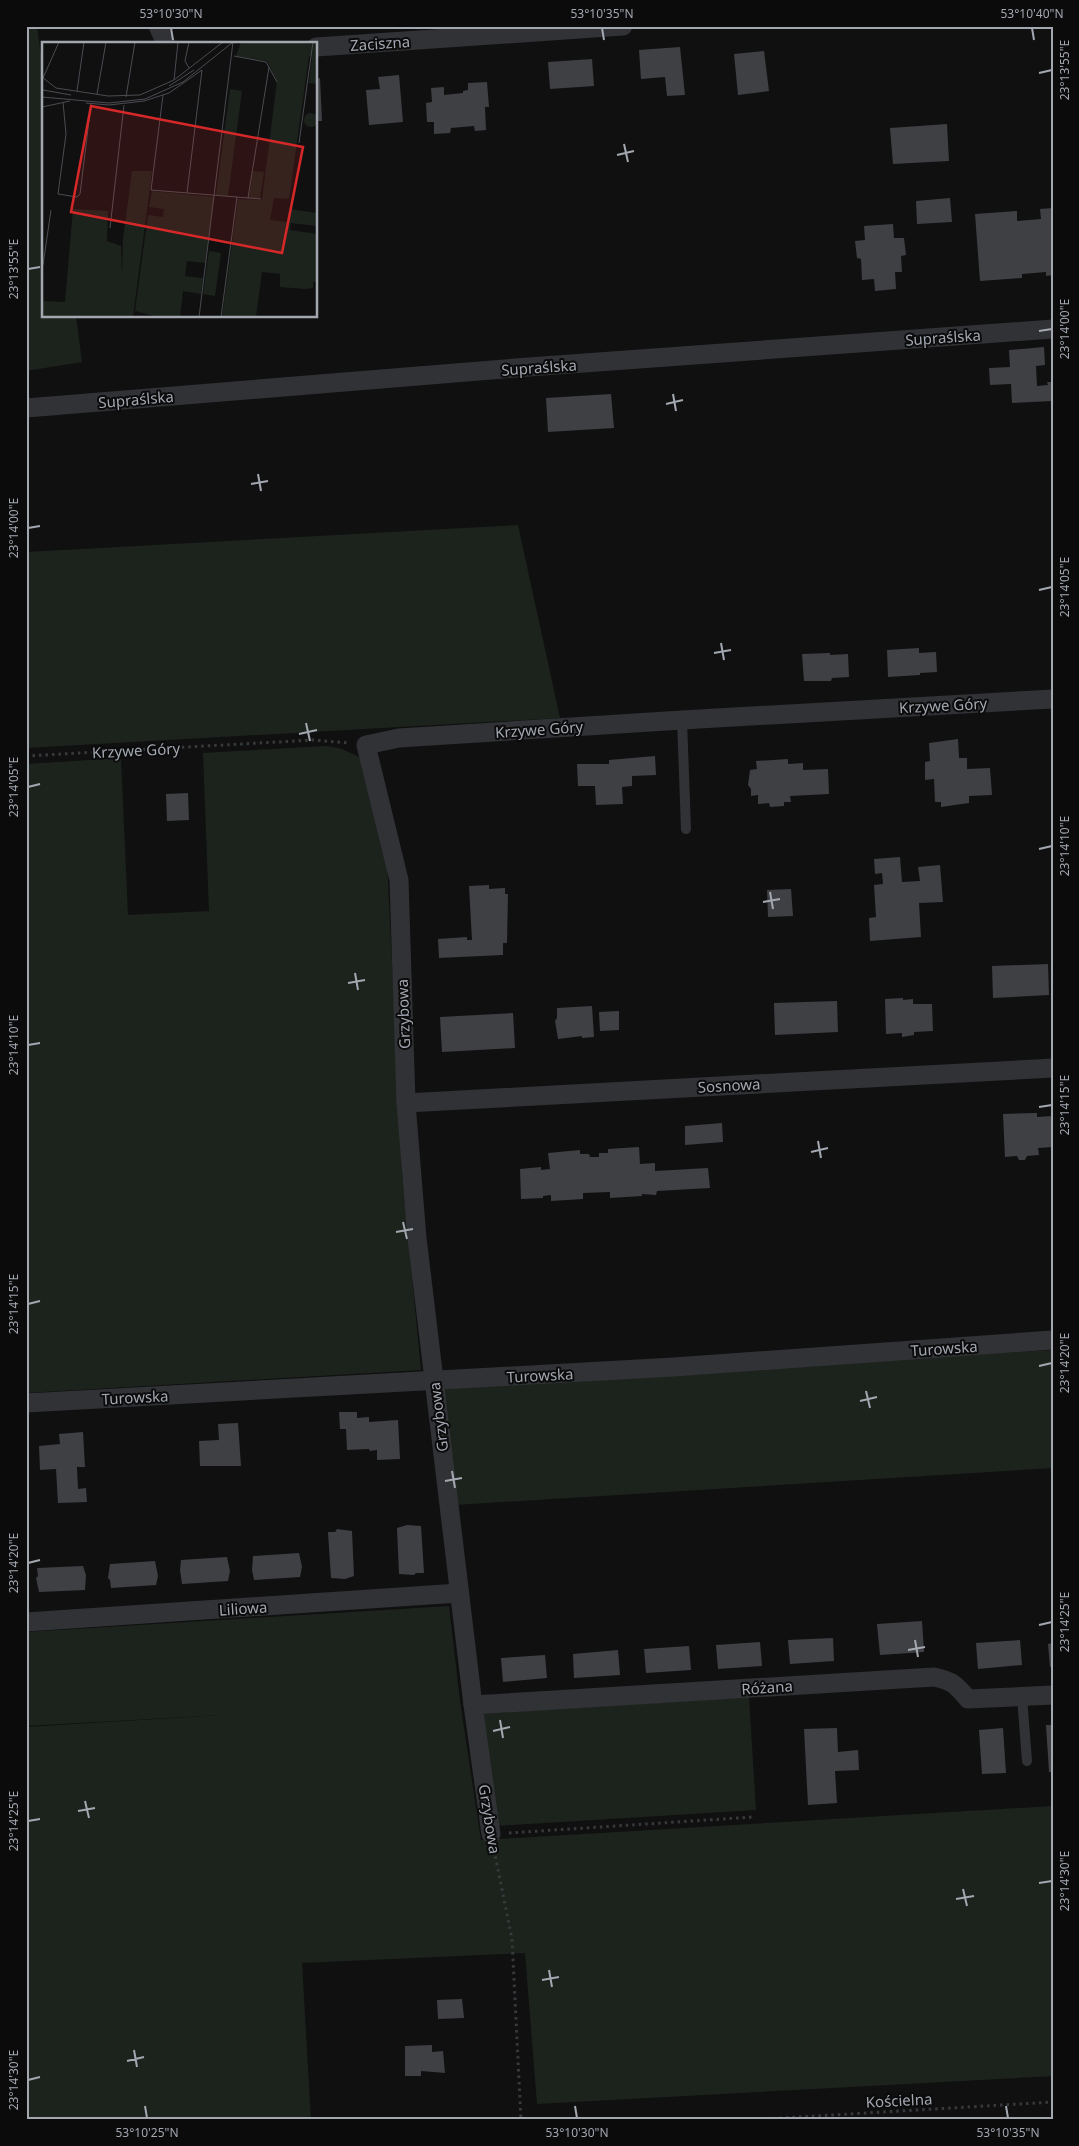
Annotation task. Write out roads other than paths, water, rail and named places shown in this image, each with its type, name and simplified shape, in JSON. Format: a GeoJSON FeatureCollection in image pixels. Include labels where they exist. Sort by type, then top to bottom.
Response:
{"type":"FeatureCollection","features":[{"type":"Feature","properties":{"kind":"street"},"geometry":{"type":"LineString","coordinates":[[158,26],[165,42]]}},
{"type":"Feature","properties":{"kind":"street","name":"Zaciszna"},"geometry":{"type":"LineString","coordinates":[[318,47],[623,26]]}},
{"type":"Feature","properties":{"kind":"street","name":"Supraślska"},"geometry":{"type":"LineString","coordinates":[[26,408],[506,369],[1053,329]]}},
{"type":"Feature","properties":{"kind":"street","name":"Krzywe Góry"},"geometry":{"type":"LineString","coordinates":[[366,745],[399,738],[1053,699]]}},
{"type":"Feature","properties":{"kind":"street","name":"Grzybowa"},"geometry":{"type":"LineString","coordinates":[[366,745],[399,880],[406,1103],[417,1238],[459,1593],[491,1834]]}},
{"type":"Feature","properties":{"kind":"street","name":"Sosnowa"},"geometry":{"type":"LineString","coordinates":[[406,1103],[1053,1068]]}},
{"type":"Feature","properties":{"kind":"street","name":"Turowska"},"geometry":{"type":"LineString","coordinates":[[26,1403],[684,1367],[1053,1340]]}},
{"type":"Feature","properties":{"kind":"street","name":"Liliowa"},"geometry":{"type":"LineString","coordinates":[[26,1622],[459,1593]]}},
{"type":"Feature","properties":{"kind":"street","name":"Różana"},"geometry":{"type":"LineString","coordinates":[[473,1705],[934,1677],[949,1680],[957,1686],[968,1700],[1053,1695]]}},
{"type":"Feature","properties":{"kind":"lane"},"geometry":{"type":"LineString","coordinates":[[682,720],[686,829]]}},
{"type":"Feature","properties":{"kind":"lane"},"geometry":{"type":"LineString","coordinates":[[1022,1696],[1027,1761]]}}]}
